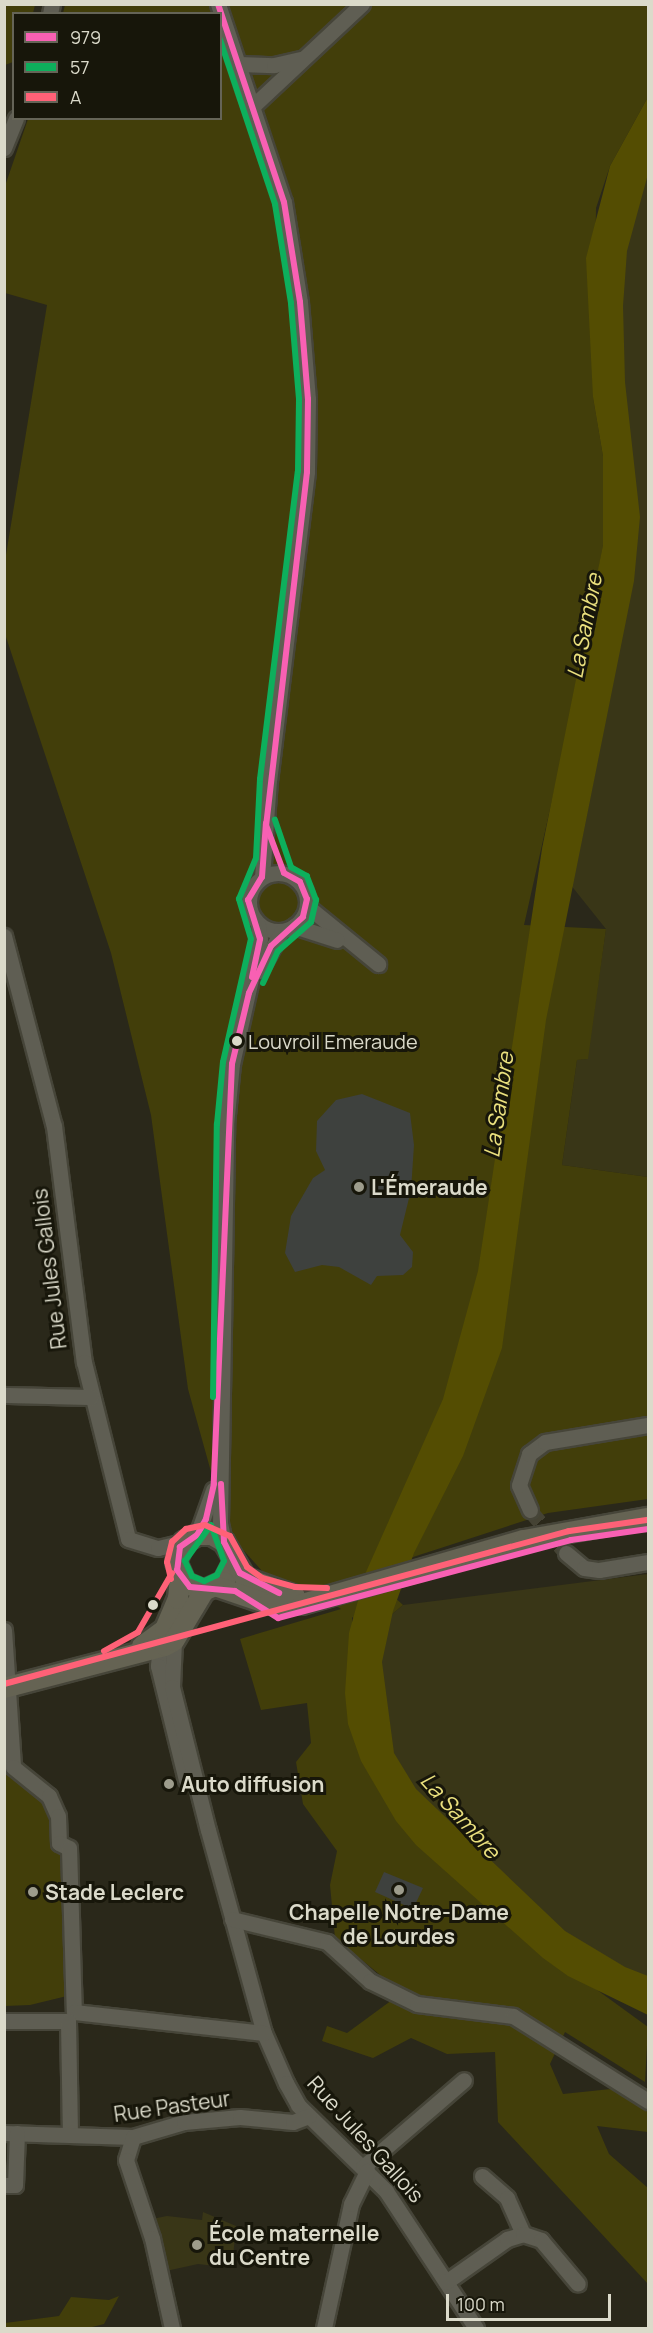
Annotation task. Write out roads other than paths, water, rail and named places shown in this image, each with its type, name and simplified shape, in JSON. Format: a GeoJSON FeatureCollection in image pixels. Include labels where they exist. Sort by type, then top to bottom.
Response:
{"type":"FeatureCollection","features":[{"type":"Feature","properties":{"kind":"main road"},"geometry":{"type":"LineString","coordinates":[[326,1597],[258,1586],[245,1578],[224,1542],[212,1535],[191,1538],[178,1569],[190,1587],[211,1589],[268,1604],[287,1606],[326,1597],[430,1565],[571,1530],[648,1518]]}},
{"type":"Feature","properties":{"kind":"main road"},"geometry":{"type":"LineString","coordinates":[[211,1589],[234,1562]]}},
{"type":"Feature","properties":{"kind":"main road","name":"Rue Jules Gallois"},"geometry":{"type":"LineString","coordinates":[[166,1639],[178,1599],[178,1569]]}},
{"type":"Feature","properties":{"kind":"main road","name":"Rue Jules Gallois"},"geometry":{"type":"LineString","coordinates":[[166,1639],[211,1589]]}},
{"type":"Feature","properties":{"kind":"main road"},"geometry":{"type":"LineString","coordinates":[[6,1688],[111,1659],[156,1639],[166,1639]]}},
{"type":"Feature","properties":{"kind":"street"},"geometry":{"type":"LineString","coordinates":[[254,105],[362,4]]}},
{"type":"Feature","properties":{"kind":"street"},"geometry":{"type":"LineString","coordinates":[[222,15],[254,105],[292,250],[308,399],[308,472],[262,876],[248,900],[258,924],[260,939],[232,1064],[226,1125],[221,1401],[224,1542]]}},
{"type":"Feature","properties":{"kind":"street"},"geometry":{"type":"LineString","coordinates":[[239,64],[274,65],[301,59]]}},
{"type":"Feature","properties":{"kind":"street"},"geometry":{"type":"LineString","coordinates":[[246,82],[279,80]]}},
{"type":"Feature","properties":{"kind":"street"},"geometry":{"type":"LineString","coordinates":[[4,148],[14,120]]}},
{"type":"Feature","properties":{"kind":"street"},"geometry":{"type":"LineString","coordinates":[[266,825],[284,873]]}},
{"type":"Feature","properties":{"kind":"street"},"geometry":{"type":"LineString","coordinates":[[262,876],[284,873],[300,882],[307,906],[358,950],[378,964]]}},
{"type":"Feature","properties":{"kind":"street"},"geometry":{"type":"LineString","coordinates":[[249,993],[288,928],[307,906]]}},
{"type":"Feature","properties":{"kind":"street"},"geometry":{"type":"LineString","coordinates":[[258,924],[288,928],[358,950]]}},
{"type":"Feature","properties":{"kind":"street","name":"Rue Jules Gallois"},"geometry":{"type":"LineString","coordinates":[[4,936],[11,976],[54,1126],[92,1397],[128,1539],[149,1547]]}},
{"type":"Feature","properties":{"kind":"street"},"geometry":{"type":"LineString","coordinates":[[4,1395],[92,1397]]}},
{"type":"Feature","properties":{"kind":"street"},"geometry":{"type":"LineString","coordinates":[[149,1547],[172,1547],[191,1538],[211,1504],[221,1401]]}},
{"type":"Feature","properties":{"kind":"street"},"geometry":{"type":"LineString","coordinates":[[530,1510],[519,1485],[519,1472],[537,1448],[575,1435],[648,1425]]}},
{"type":"Feature","properties":{"kind":"street"},"geometry":{"type":"LineString","coordinates":[[149,1547],[178,1569]]}},
{"type":"Feature","properties":{"kind":"street"},"geometry":{"type":"LineString","coordinates":[[566,1553],[584,1568],[599,1570],[648,1562]]}},
{"type":"Feature","properties":{"kind":"street"},"geometry":{"type":"LineString","coordinates":[[4,1630],[6,1688],[13,1767],[49,1796],[58,1816],[59,1843],[69,1848],[70,2135]]}},
{"type":"Feature","properties":{"kind":"street","name":"Rue Jules Gallois"},"geometry":{"type":"LineString","coordinates":[[166,1639],[169,1721],[208,1830]]}},
{"type":"Feature","properties":{"kind":"street","name":"Rue Jules Gallois"},"geometry":{"type":"LineString","coordinates":[[166,1639],[172,1686],[232,1919],[264,2033],[286,2083],[309,2116],[365,2169],[405,2217],[476,2328]]}},
{"type":"Feature","properties":{"kind":"street"},"geometry":{"type":"LineString","coordinates":[[169,1721],[175,1721],[196,1784]]}},
{"type":"Feature","properties":{"kind":"street"},"geometry":{"type":"LineString","coordinates":[[232,1919],[327,1942],[370,1981],[417,2004],[513,2016],[648,2101]]}},
{"type":"Feature","properties":{"kind":"street"},"geometry":{"type":"LineString","coordinates":[[4,2021],[71,2016],[264,2033]]}},
{"type":"Feature","properties":{"kind":"street"},"geometry":{"type":"LineString","coordinates":[[324,2328],[351,2204],[365,2169],[464,2079]]}},
{"type":"Feature","properties":{"kind":"street","name":"Rue Pasteur"},"geometry":{"type":"LineString","coordinates":[[11,2133],[133,2137],[184,2122],[240,2117],[293,2122],[309,2116]]}},
{"type":"Feature","properties":{"kind":"street"},"geometry":{"type":"LineString","coordinates":[[4,2185],[15,2185],[11,2133]]}},
{"type":"Feature","properties":{"kind":"street"},"geometry":{"type":"LineString","coordinates":[[133,2137],[126,2160],[155,2249],[172,2328]]}},
{"type":"Feature","properties":{"kind":"street"},"geometry":{"type":"LineString","coordinates":[[482,2176],[507,2198],[523,2234]]}},
{"type":"Feature","properties":{"kind":"street"},"geometry":{"type":"LineString","coordinates":[[446,2282],[507,2239],[523,2234],[541,2240],[578,2284]]}},
{"type":"Feature","properties":{"kind":"tunnel"},"geometry":{"type":"LineString","coordinates":[[530,1510],[566,1553]]}},
{"type":"Feature","properties":{"kind":"place","name":"Louvroil Emeraude"},"geometry":{"type":"Point","coordinates":[237,1041]}},
{"type":"Feature","properties":{"kind":"place","name":"L'Émeraude"},"geometry":{"type":"Point","coordinates":[359,1187]}},
{"type":"Feature","properties":{"kind":"place","name":"Auto diffusion"},"geometry":{"type":"Point","coordinates":[169,1784]}},
{"type":"Feature","properties":{"kind":"place","name":"Chapelle Notre-Dame de Lourdes"},"geometry":{"type":"Point","coordinates":[399,1890]}},
{"type":"Feature","properties":{"kind":"place","name":"Stade Leclerc"},"geometry":{"type":"Point","coordinates":[33,1892]}},
{"type":"Feature","properties":{"kind":"place","name":"École maternelle du Centre"},"geometry":{"type":"Point","coordinates":[197,2245]}},
{"type":"Feature","properties":{"kind":"water label","name":"La Sambre"},"geometry":{"type":"Point","coordinates":[585,626]}},
{"type":"Feature","properties":{"kind":"water label","name":"La Sambre"},"geometry":{"type":"Point","coordinates":[499,1105]}},
{"type":"Feature","properties":{"kind":"water label","name":"La Sambre"},"geometry":{"type":"Point","coordinates":[460,1816]}}]}
